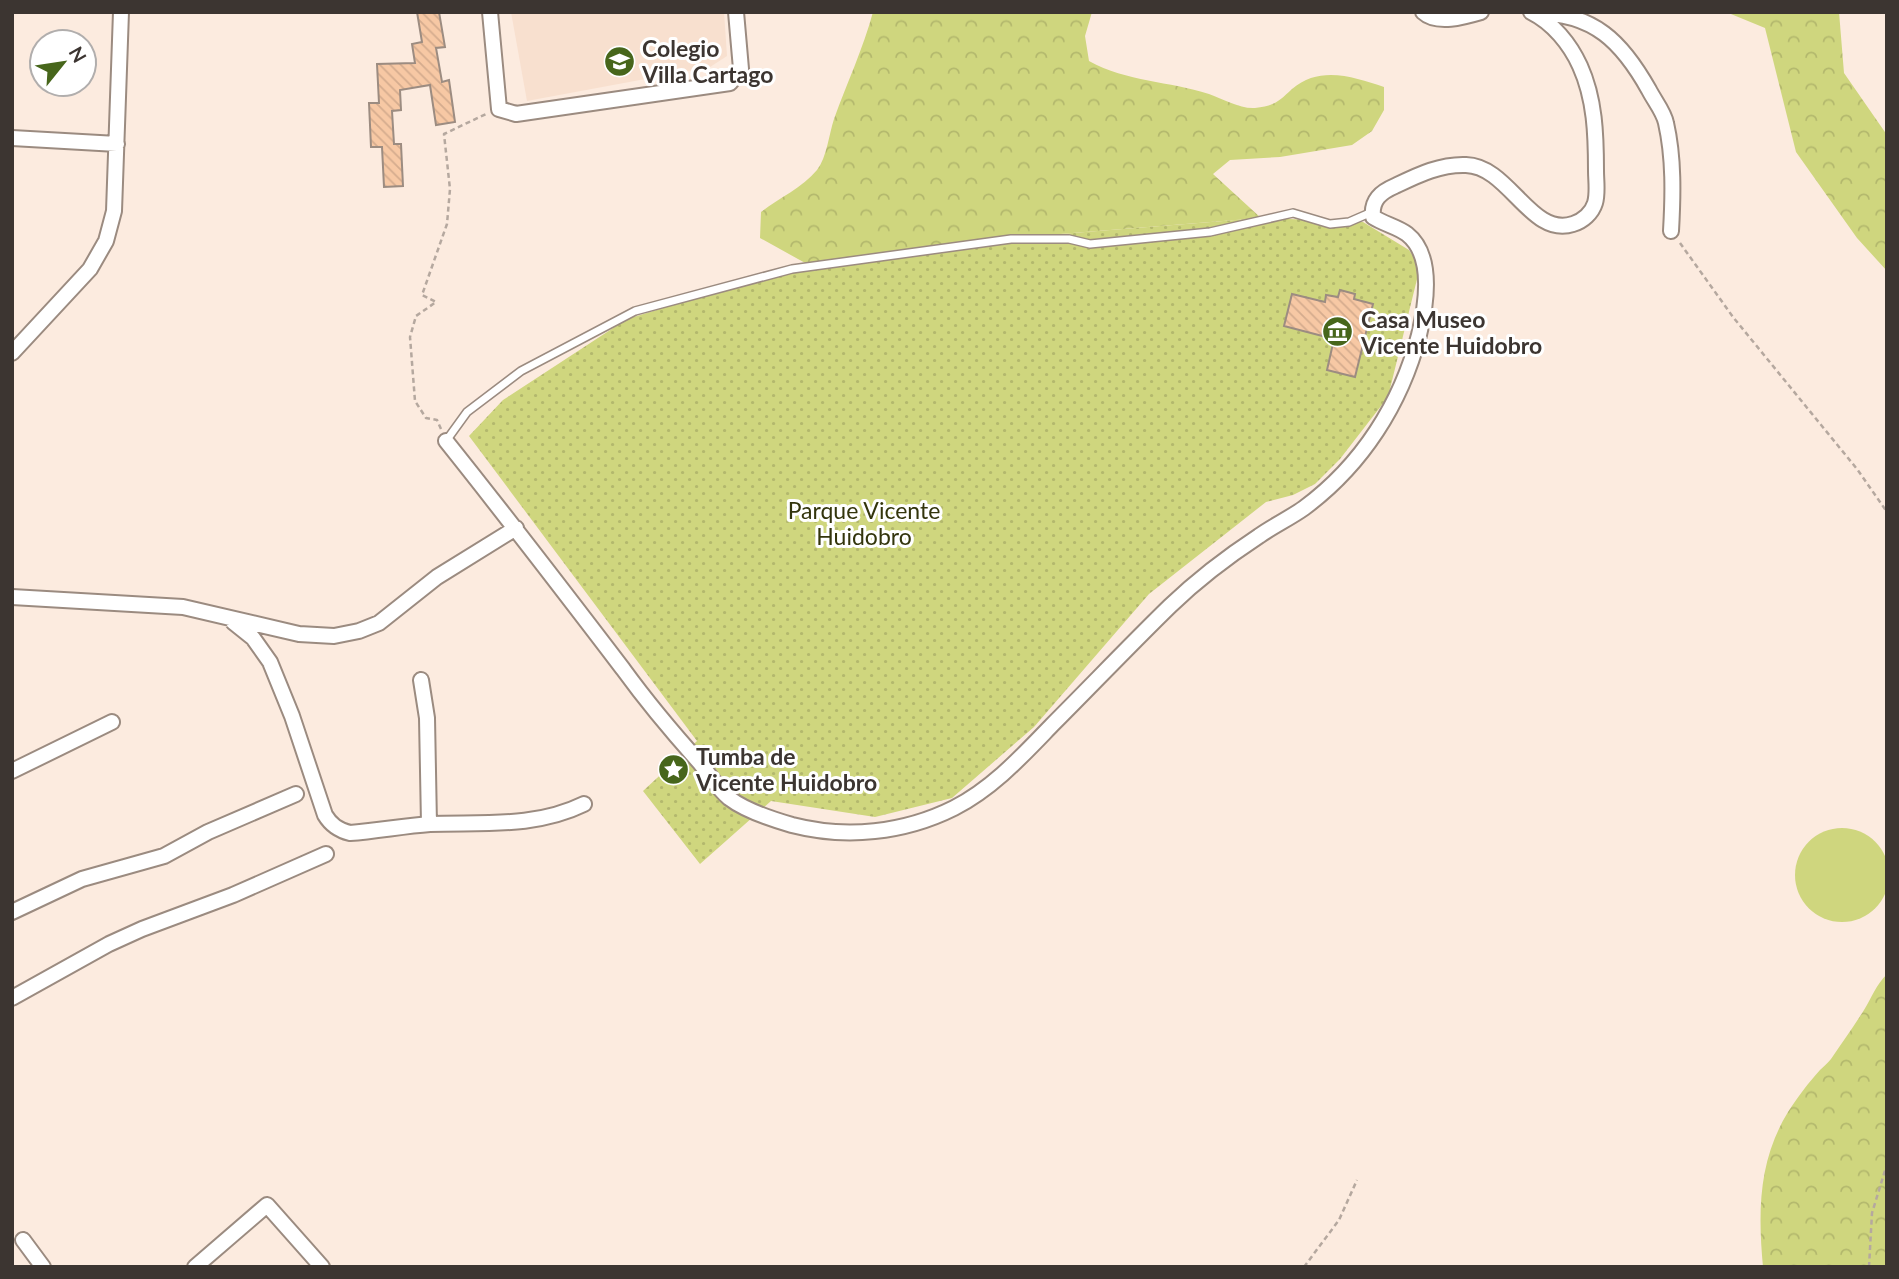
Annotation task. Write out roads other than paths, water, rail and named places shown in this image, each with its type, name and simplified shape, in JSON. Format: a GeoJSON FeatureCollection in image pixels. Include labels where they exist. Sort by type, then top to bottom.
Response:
{"type":"FeatureCollection","features":[{"type":"Feature","properties":{"kind":"street"},"geometry":{"type":"LineString","coordinates":[[12,352],[79,282],[100,255],[111,226],[114,211],[121,12]]}},
{"type":"Feature","properties":{"kind":"street"},"geometry":{"type":"LineString","coordinates":[[490,12],[499,109],[516,114],[730,83],[741,69],[736,12]]}},
{"type":"Feature","properties":{"kind":"street"},"geometry":{"type":"LineString","coordinates":[[1423,12],[1439,20],[1481,12]]}},
{"type":"Feature","properties":{"kind":"street"},"geometry":{"type":"LineString","coordinates":[[446,441],[516,528],[649,704],[728,797],[778,820],[832,832],[886,830],[937,816],[975,796],[1008,770],[1171,605],[1242,547],[1314,500],[1343,474],[1375,436],[1408,372],[1421,326],[1427,279],[1420,255],[1406,233],[1385,226],[1373,217],[1372,212],[1378,196],[1387,189],[1436,168],[1466,165],[1489,172],[1541,219],[1555,226],[1571,225],[1584,218],[1593,207],[1596,200],[1595,135],[1590,91],[1580,65],[1562,37],[1532,13]]}},
{"type":"Feature","properties":{"kind":"street"},"geometry":{"type":"LineString","coordinates":[[1532,13],[1561,15],[1589,24],[1613,40],[1632,61],[1666,121],[1674,191],[1671,231]]}},
{"type":"Feature","properties":{"kind":"street"},"geometry":{"type":"LineString","coordinates":[[12,138],[117,144]]}},
{"type":"Feature","properties":{"kind":"street"},"geometry":{"type":"LineString","coordinates":[[12,597],[183,607],[308,635],[334,636],[359,631],[385,619],[437,577],[516,528]]}},
{"type":"Feature","properties":{"kind":"street"},"geometry":{"type":"LineString","coordinates":[[222,616],[253,638],[270,662],[329,822],[342,831],[350,833],[429,824],[532,821],[584,804]]}},
{"type":"Feature","properties":{"kind":"street"},"geometry":{"type":"LineString","coordinates":[[421,680],[427,718],[429,824]]}},
{"type":"Feature","properties":{"kind":"street"},"geometry":{"type":"LineString","coordinates":[[12,771],[113,722]]}},
{"type":"Feature","properties":{"kind":"street"},"geometry":{"type":"LineString","coordinates":[[12,912],[92,876],[164,856],[208,832],[296,794]]}},
{"type":"Feature","properties":{"kind":"street"},"geometry":{"type":"LineString","coordinates":[[12,998],[77,960],[120,939],[233,895],[326,854]]}},
{"type":"Feature","properties":{"kind":"street"},"geometry":{"type":"LineString","coordinates":[[195,1267],[267,1205],[322,1267]]}},
{"type":"Feature","properties":{"kind":"street"},"geometry":{"type":"LineString","coordinates":[[23,1240],[43,1267]]}},
{"type":"Feature","properties":{"kind":"lane"},"geometry":{"type":"LineString","coordinates":[[446,441],[467,412],[521,372],[635,311],[792,269],[1011,239],[1069,239],[1090,244],[1210,232],[1293,213],[1330,224],[1349,222],[1372,212]]}},
{"type":"Feature","properties":{"kind":"place","name":"Colegio Villa Cartago"},"geometry":{"type":"Point","coordinates":[619,61]}},
{"type":"Feature","properties":{"kind":"place","name":"Casa Museo Vicente Huidobro"},"geometry":{"type":"Point","coordinates":[1338,332]}},
{"type":"Feature","properties":{"kind":"place","name":"Tumba de Vicente Huidobro"},"geometry":{"type":"Point","coordinates":[673,769]}},
{"type":"Feature","properties":{"kind":"park label","name":"Parque Vicente Huidobro"},"geometry":{"type":"Point","coordinates":[864,523]}}]}
